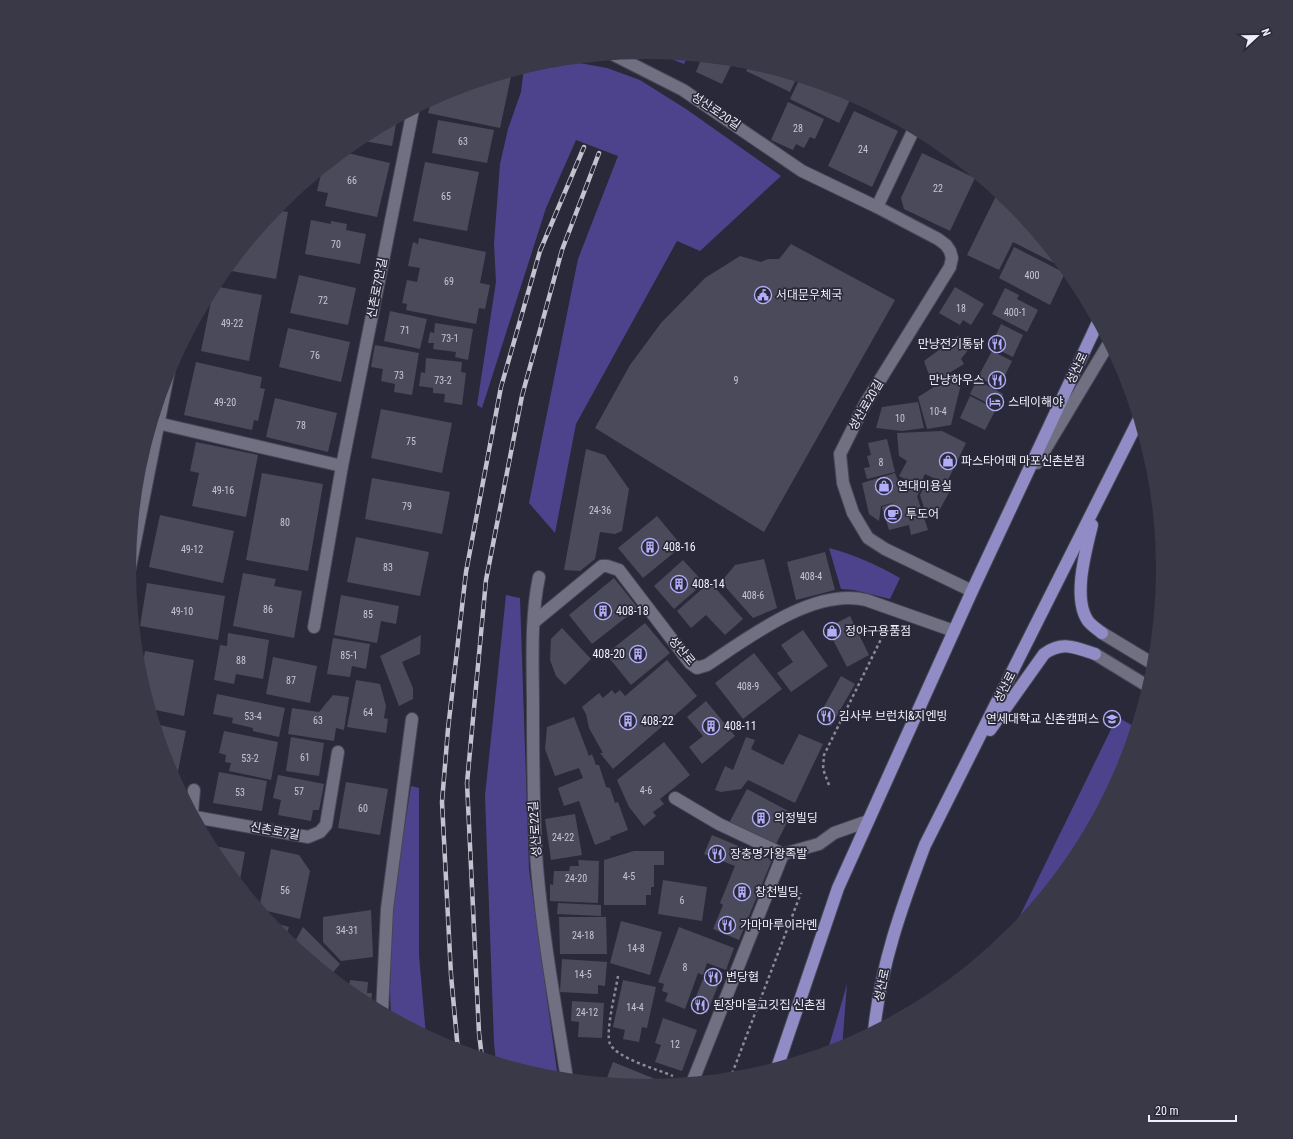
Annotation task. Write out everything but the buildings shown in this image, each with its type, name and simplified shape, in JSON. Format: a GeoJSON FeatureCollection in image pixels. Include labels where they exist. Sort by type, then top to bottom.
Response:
{"type":"FeatureCollection","features":[{"type":"Feature","properties":{"kind":"main road","name":"성산로"},"geometry":{"type":"LineString","coordinates":[[780,1063],[838,888],[954,630],[1023,487],[1096,327]]}},
{"type":"Feature","properties":{"kind":"main road","name":"성산로"},"geometry":{"type":"LineString","coordinates":[[875,1026],[878,997],[898,919],[925,845],[1136,425]]}},
{"type":"Feature","properties":{"kind":"main road"},"geometry":{"type":"LineString","coordinates":[[1097,504],[1082,564],[1080,584],[1085,615],[1093,627],[1102,633]]}},
{"type":"Feature","properties":{"kind":"main road"},"geometry":{"type":"LineString","coordinates":[[968,762],[1044,654],[1054,647],[1062,646],[1095,654]]}},
{"type":"Feature","properties":{"kind":"street","name":"성산로20길"},"geometry":{"type":"LineString","coordinates":[[623,60],[683,90],[802,171],[877,207],[946,244],[952,258],[950,267],[852,428],[840,454],[843,483],[853,513],[868,538],[885,549],[972,591]]}},
{"type":"Feature","properties":{"kind":"street","name":"신촌로7안길"},"geometry":{"type":"LineString","coordinates":[[314,627],[342,466],[412,117]]}},
{"type":"Feature","properties":{"kind":"street"},"geometry":{"type":"LineString","coordinates":[[877,207],[912,133]]}},
{"type":"Feature","properties":{"kind":"street"},"geometry":{"type":"LineString","coordinates":[[1023,487],[1106,348]]}},
{"type":"Feature","properties":{"kind":"street"},"geometry":{"type":"LineString","coordinates":[[158,422],[342,466]]}},
{"type":"Feature","properties":{"kind":"street"},"geometry":{"type":"LineString","coordinates":[[139,519],[154,435]]}},
{"type":"Feature","properties":{"kind":"street","name":"성산로"},"geometry":{"type":"LineString","coordinates":[[534,622],[602,566],[607,566],[618,570],[690,663],[696,668],[707,666],[783,617],[809,606],[841,598],[855,597],[866,600],[954,630]]}},
{"type":"Feature","properties":{"kind":"street","name":"성산로22길"},"geometry":{"type":"LineString","coordinates":[[539,577],[536,593],[534,622],[533,789],[538,868],[548,960],[565,1073]]}},
{"type":"Feature","properties":{"kind":"street"},"geometry":{"type":"LineString","coordinates":[[1102,633],[1148,661]]}},
{"type":"Feature","properties":{"kind":"street"},"geometry":{"type":"LineString","coordinates":[[1095,654],[1144,684]]}},
{"type":"Feature","properties":{"kind":"street"},"geometry":{"type":"LineString","coordinates":[[382,1006],[387,910],[412,719]]}},
{"type":"Feature","properties":{"kind":"street","name":"신촌로7길"},"geometry":{"type":"LineString","coordinates":[[200,818],[308,837],[314,835],[326,824],[338,752]]}},
{"type":"Feature","properties":{"kind":"street"},"geometry":{"type":"LineString","coordinates":[[193,803],[194,790]]}},
{"type":"Feature","properties":{"kind":"street"},"geometry":{"type":"LineString","coordinates":[[675,798],[719,824],[783,854],[819,844],[834,833],[868,821]]}},
{"type":"Feature","properties":{"kind":"street"},"geometry":{"type":"LineString","coordinates":[[694,1078],[783,854]]}},
{"type":"Feature","properties":{"kind":"path"},"geometry":{"type":"LineString","coordinates":[[830,785],[823,768],[824,755],[889,623]]}},
{"type":"Feature","properties":{"kind":"path"},"geometry":{"type":"LineString","coordinates":[[732,1072],[801,893]]}},
{"type":"Feature","properties":{"kind":"path"},"geometry":{"type":"LineString","coordinates":[[618,976],[609,1028],[610,1044],[622,1055],[677,1077]]}},
{"type":"Feature","properties":{"kind":"shaded area"},"geometry":{"type":"Polygon","coordinates":[[[673,60],[686,61],[684,64],[673,60]]]}},
{"type":"Feature","properties":{"kind":"shaded area"},"geometry":{"type":"Polygon","coordinates":[[[580,63],[607,68],[640,80],[686,109],[781,176],[700,251],[677,241],[576,424],[555,533],[529,503],[578,259],[618,156],[576,140],[546,208],[482,408],[477,405],[496,282],[494,244],[500,164],[508,129],[521,92],[523,74],[580,63]]]}},
{"type":"Feature","properties":{"kind":"shaded area"},"geometry":{"type":"Polygon","coordinates":[[[829,548],[866,561],[900,578],[890,599],[854,590],[841,589],[829,548]]]}},
{"type":"Feature","properties":{"kind":"shaded area"},"geometry":{"type":"Polygon","coordinates":[[[506,595],[520,598],[529,869],[557,1072],[514,1063],[495,1057],[485,796],[506,595]]]}},
{"type":"Feature","properties":{"kind":"shaded area"},"geometry":{"type":"Polygon","coordinates":[[[1117,717],[1133,726],[1118,765],[1104,795],[1089,825],[1071,853],[1052,880],[1019,917],[1117,717]]]}},
{"type":"Feature","properties":{"kind":"shaded area"},"geometry":{"type":"Polygon","coordinates":[[[411,786],[419,788],[419,955],[425,1029],[391,1012],[390,989],[393,900],[411,786]]]}},
{"type":"Feature","properties":{"kind":"shaded area"},"geometry":{"type":"Polygon","coordinates":[[[847,984],[843,1041],[829,1046],[847,984]]]}},
{"type":"Feature","properties":{"kind":"railway"},"geometry":{"type":"LineString","coordinates":[[457,1043],[451,975],[442,802],[448,729],[466,572],[501,387],[540,251],[584,147]]}},
{"type":"Feature","properties":{"kind":"railway"},"geometry":{"type":"LineString","coordinates":[[481,1053],[479,1033],[467,783],[486,580],[522,396],[562,250],[599,153]]}},
{"type":"Feature","properties":{"kind":"place","name":"서대문우체국"},"geometry":{"type":"Point","coordinates":[763,295]}},
{"type":"Feature","properties":{"kind":"place","name":"만냥전기통닭"},"geometry":{"type":"Point","coordinates":[997,344]}},
{"type":"Feature","properties":{"kind":"place","name":"만냥하우스"},"geometry":{"type":"Point","coordinates":[997,380]}},
{"type":"Feature","properties":{"kind":"place","name":"스테이해야"},"geometry":{"type":"Point","coordinates":[995,402]}},
{"type":"Feature","properties":{"kind":"place","name":"파스타어때 마포신촌본점"},"geometry":{"type":"Point","coordinates":[948,461]}},
{"type":"Feature","properties":{"kind":"place","name":"연대미용실"},"geometry":{"type":"Point","coordinates":[884,486]}},
{"type":"Feature","properties":{"kind":"place","name":"투도어"},"geometry":{"type":"Point","coordinates":[893,514]}},
{"type":"Feature","properties":{"kind":"place","name":"408-16"},"geometry":{"type":"Point","coordinates":[650,547]}},
{"type":"Feature","properties":{"kind":"place","name":"408-14"},"geometry":{"type":"Point","coordinates":[679,584]}},
{"type":"Feature","properties":{"kind":"place","name":"408-18"},"geometry":{"type":"Point","coordinates":[603,611]}},
{"type":"Feature","properties":{"kind":"place","name":"정야구용품점"},"geometry":{"type":"Point","coordinates":[832,631]}},
{"type":"Feature","properties":{"kind":"place","name":"408-20"},"geometry":{"type":"Point","coordinates":[638,654]}},
{"type":"Feature","properties":{"kind":"place","name":"김사부 브런치&지엔빙"},"geometry":{"type":"Point","coordinates":[826,716]}},
{"type":"Feature","properties":{"kind":"place","name":"연세대학교 신촌캠퍼스"},"geometry":{"type":"Point","coordinates":[1112,719]}},
{"type":"Feature","properties":{"kind":"place","name":"408-22"},"geometry":{"type":"Point","coordinates":[628,721]}},
{"type":"Feature","properties":{"kind":"place","name":"408-11"},"geometry":{"type":"Point","coordinates":[711,726]}},
{"type":"Feature","properties":{"kind":"place","name":"의정빌딩"},"geometry":{"type":"Point","coordinates":[761,818]}},
{"type":"Feature","properties":{"kind":"place","name":"장충명가왕족발"},"geometry":{"type":"Point","coordinates":[717,854]}},
{"type":"Feature","properties":{"kind":"place","name":"창천빌딩"},"geometry":{"type":"Point","coordinates":[742,892]}},
{"type":"Feature","properties":{"kind":"place","name":"가마마루이라멘"},"geometry":{"type":"Point","coordinates":[727,925]}},
{"type":"Feature","properties":{"kind":"place","name":"변당협"},"geometry":{"type":"Point","coordinates":[713,977]}},
{"type":"Feature","properties":{"kind":"place","name":"된장마을고깃집 신촌점"},"geometry":{"type":"Point","coordinates":[700,1005]}}]}
